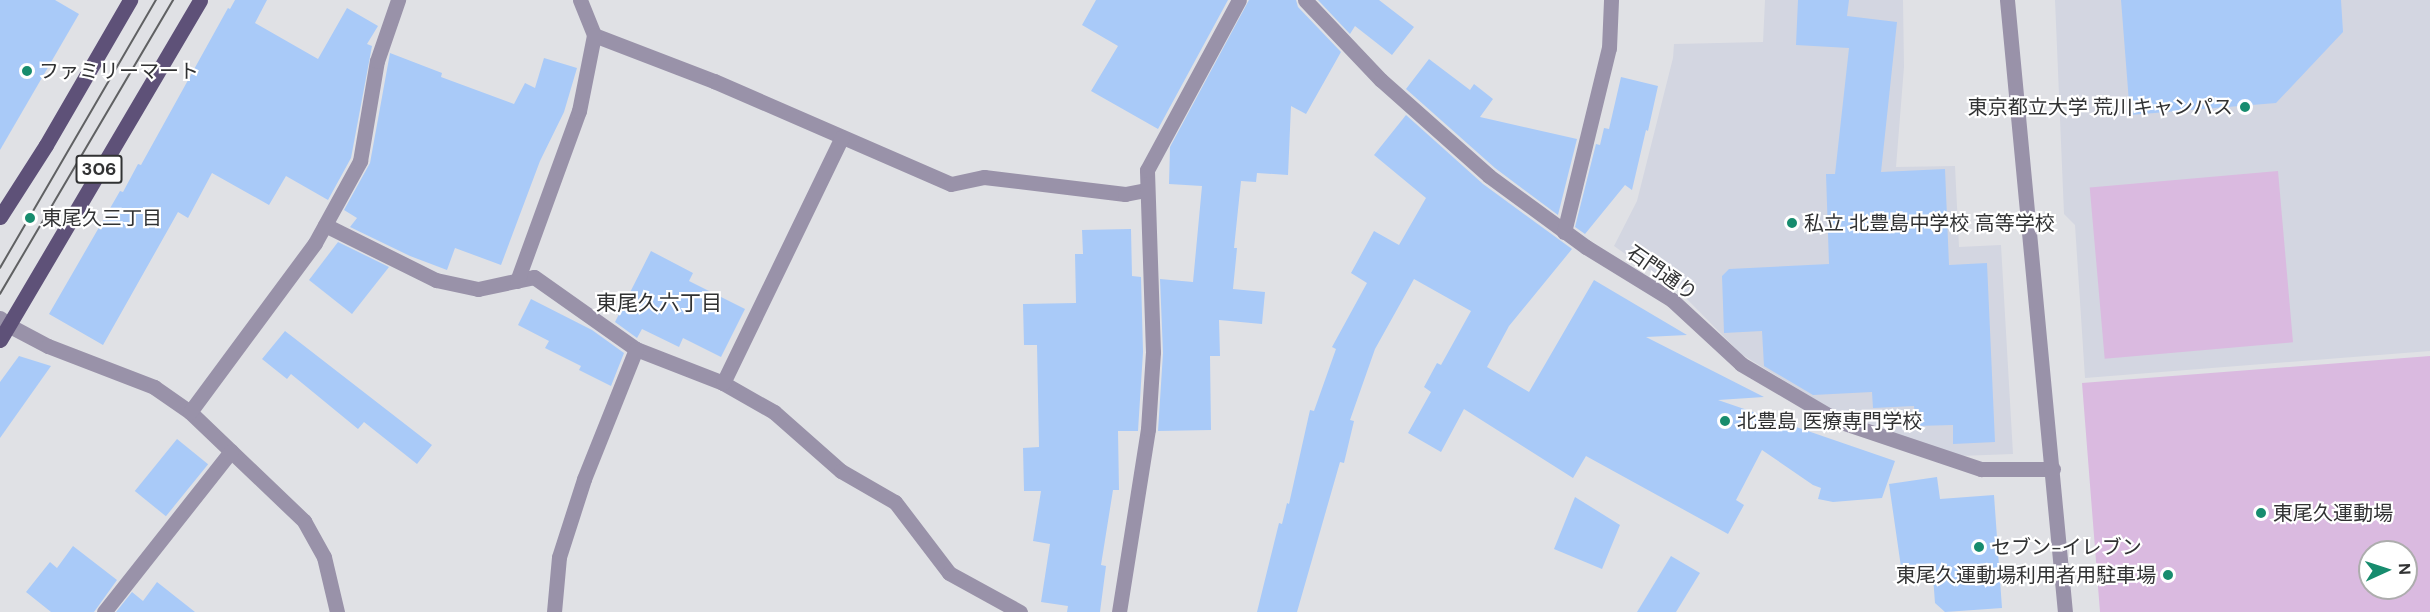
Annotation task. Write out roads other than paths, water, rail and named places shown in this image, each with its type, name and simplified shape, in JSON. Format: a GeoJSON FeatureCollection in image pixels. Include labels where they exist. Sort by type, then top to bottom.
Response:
{"type":"FeatureCollection","features":[{"type":"Feature","properties":{"kind":"main road"},"geometry":{"type":"LineString","coordinates":[[0,217],[46,146],[130,0]]}},
{"type":"Feature","properties":{"kind":"main road","name":"306"},"geometry":{"type":"LineString","coordinates":[[0,340],[5,322],[200,0]]}},
{"type":"Feature","properties":{"kind":"street"},"geometry":{"type":"LineString","coordinates":[[190,411],[315,243],[360,161],[377,61],[398,0]]}},
{"type":"Feature","properties":{"kind":"street"},"geometry":{"type":"LineString","coordinates":[[517,281],[579,111],[594,35],[580,0]]}},
{"type":"Feature","properties":{"kind":"street"},"geometry":{"type":"LineString","coordinates":[[1119,612],[1148,429],[1153,352],[1146,170],[1239,0]]}},
{"type":"Feature","properties":{"kind":"street","name":"石門通り"},"geometry":{"type":"LineString","coordinates":[[1305,0],[1425,122],[1490,176],[1564,232],[1672,300],[1741,364],[1838,421],[1981,469],[2053,469]]}},
{"type":"Feature","properties":{"kind":"street"},"geometry":{"type":"LineString","coordinates":[[1564,232],[1609,48],[1611,0]]}},
{"type":"Feature","properties":{"kind":"street"},"geometry":{"type":"LineString","coordinates":[[2007,0],[2066,612]]}},
{"type":"Feature","properties":{"kind":"street"},"geometry":{"type":"LineString","coordinates":[[594,35],[714,81],[951,183],[984,177],[1125,194],[1146,190]]}},
{"type":"Feature","properties":{"kind":"street"},"geometry":{"type":"LineString","coordinates":[[723,383],[842,137]]}},
{"type":"Feature","properties":{"kind":"street"},"geometry":{"type":"LineString","coordinates":[[325,225],[436,280],[478,289],[534,277],[636,349],[723,383],[774,412],[841,471],[894,502],[949,573],[1020,612]]}},
{"type":"Feature","properties":{"kind":"street"},"geometry":{"type":"LineString","coordinates":[[5,322],[48,346],[154,387],[190,411],[304,521],[324,558],[337,612]]}},
{"type":"Feature","properties":{"kind":"street"},"geometry":{"type":"LineString","coordinates":[[554,612],[559,557],[584,478],[636,349]]}},
{"type":"Feature","properties":{"kind":"street"},"geometry":{"type":"LineString","coordinates":[[104,612],[231,451]]}},
{"type":"Feature","properties":{"kind":"tram line"},"geometry":{"type":"LineString","coordinates":[[0,268],[156,0]]}},
{"type":"Feature","properties":{"kind":"tram line"},"geometry":{"type":"LineString","coordinates":[[0,294],[173,0]]}},
{"type":"Feature","properties":{"kind":"place","name":"ファミリーマート"},"geometry":{"type":"Point","coordinates":[27,71]}},
{"type":"Feature","properties":{"kind":"place","name":"東京都立大学 荒川キャンパス"},"geometry":{"type":"Point","coordinates":[2245,107]}},
{"type":"Feature","properties":{"kind":"place","name":"東尾久三丁目"},"geometry":{"type":"Point","coordinates":[30,218]}},
{"type":"Feature","properties":{"kind":"place","name":"私立 北豊島中学校 高等学校"},"geometry":{"type":"Point","coordinates":[1792,223]}},
{"type":"Feature","properties":{"kind":"place","name":"北豊島 医療専門学校"},"geometry":{"type":"Point","coordinates":[1725,421]}},
{"type":"Feature","properties":{"kind":"place","name":"東尾久運動場"},"geometry":{"type":"Point","coordinates":[2261,513]}},
{"type":"Feature","properties":{"kind":"place","name":"セブン-イレブン"},"geometry":{"type":"Point","coordinates":[1979,547]}},
{"type":"Feature","properties":{"kind":"place","name":"東尾久運動場利用者用駐車場"},"geometry":{"type":"Point","coordinates":[2168,575]}},
{"type":"Feature","properties":{"kind":"district","name":"東尾久六丁目"},"geometry":{"type":"Point","coordinates":[659,303]}}]}
